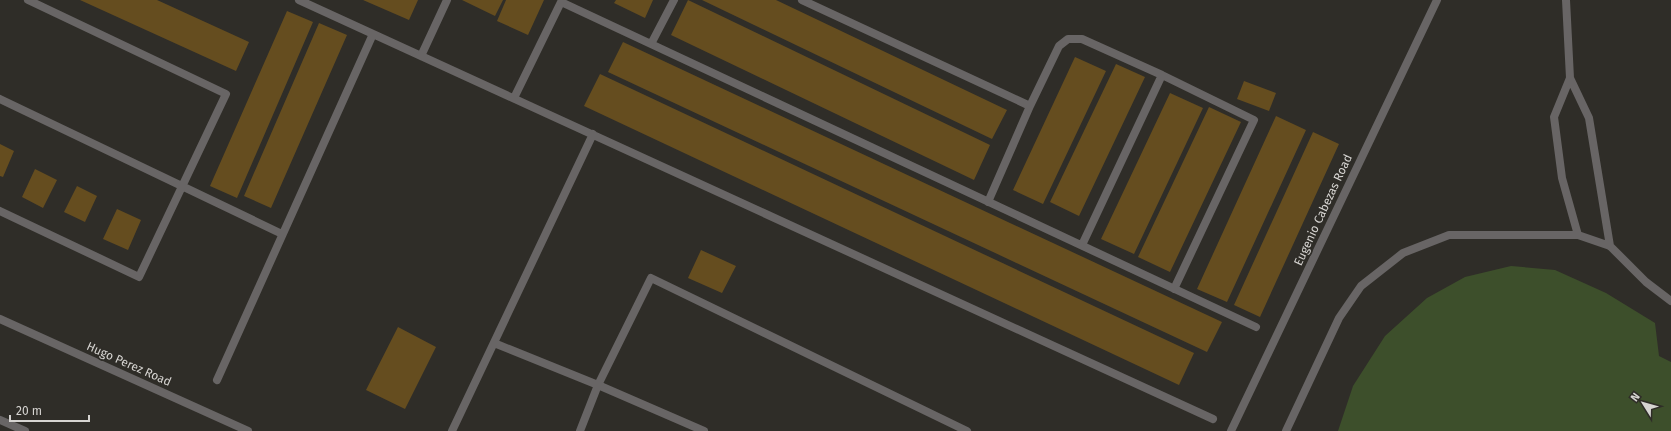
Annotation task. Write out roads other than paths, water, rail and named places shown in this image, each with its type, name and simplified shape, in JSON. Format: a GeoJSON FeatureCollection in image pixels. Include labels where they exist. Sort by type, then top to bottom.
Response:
{"type":"FeatureCollection","features":[{"type":"Feature","properties":{"kind":"street"},"geometry":{"type":"LineString","coordinates":[[0,211],[139,277],[226,94],[28,0]]}},
{"type":"Feature","properties":{"kind":"street"},"geometry":{"type":"LineString","coordinates":[[300,0],[1213,419]]}},
{"type":"Feature","properties":{"kind":"street"},"geometry":{"type":"LineString","coordinates":[[421,56],[447,0]]}},
{"type":"Feature","properties":{"kind":"street"},"geometry":{"type":"LineString","coordinates":[[651,44],[674,0]]}},
{"type":"Feature","properties":{"kind":"street"},"geometry":{"type":"LineString","coordinates":[[802,0],[1030,106]]}},
{"type":"Feature","properties":{"kind":"street","name":"Eugenio Cabezas Road"},"geometry":{"type":"LineString","coordinates":[[1232,431],[1437,0]]}},
{"type":"Feature","properties":{"kind":"street"},"geometry":{"type":"LineString","coordinates":[[1566,0],[1570,78],[1589,118],[1610,246]]}},
{"type":"Feature","properties":{"kind":"street"},"geometry":{"type":"LineString","coordinates":[[514,98],[561,1],[1256,327]]}},
{"type":"Feature","properties":{"kind":"street"},"geometry":{"type":"LineString","coordinates":[[217,380],[373,34]]}},
{"type":"Feature","properties":{"kind":"street"},"geometry":{"type":"LineString","coordinates":[[988,202],[1030,106],[1059,46],[1068,39],[1082,40],[1162,75],[1254,120],[1174,289]]}},
{"type":"Feature","properties":{"kind":"street"},"geometry":{"type":"LineString","coordinates":[[1082,245],[1162,75]]}},
{"type":"Feature","properties":{"kind":"street"},"geometry":{"type":"LineString","coordinates":[[1570,78],[1554,117],[1562,178],[1578,235]]}},
{"type":"Feature","properties":{"kind":"street"},"geometry":{"type":"LineString","coordinates":[[0,99],[282,234]]}},
{"type":"Feature","properties":{"kind":"street"},"geometry":{"type":"LineString","coordinates":[[452,431],[593,134]]}},
{"type":"Feature","properties":{"kind":"street"},"geometry":{"type":"LineString","coordinates":[[1286,431],[1338,318],[1360,286],[1403,253],[1449,235],[1578,235],[1610,246],[1646,282],[1671,301]]}},
{"type":"Feature","properties":{"kind":"street"},"geometry":{"type":"LineString","coordinates":[[580,431],[598,385],[651,278],[967,431]]}},
{"type":"Feature","properties":{"kind":"street","name":"Hugo Perez Road"},"geometry":{"type":"LineString","coordinates":[[0,319],[248,431]]}},
{"type":"Feature","properties":{"kind":"street"},"geometry":{"type":"LineString","coordinates":[[494,343],[598,385],[704,431]]}},
{"type":"Feature","properties":{"kind":"street"},"geometry":{"type":"LineString","coordinates":[[0,420],[25,431]]}}]}
